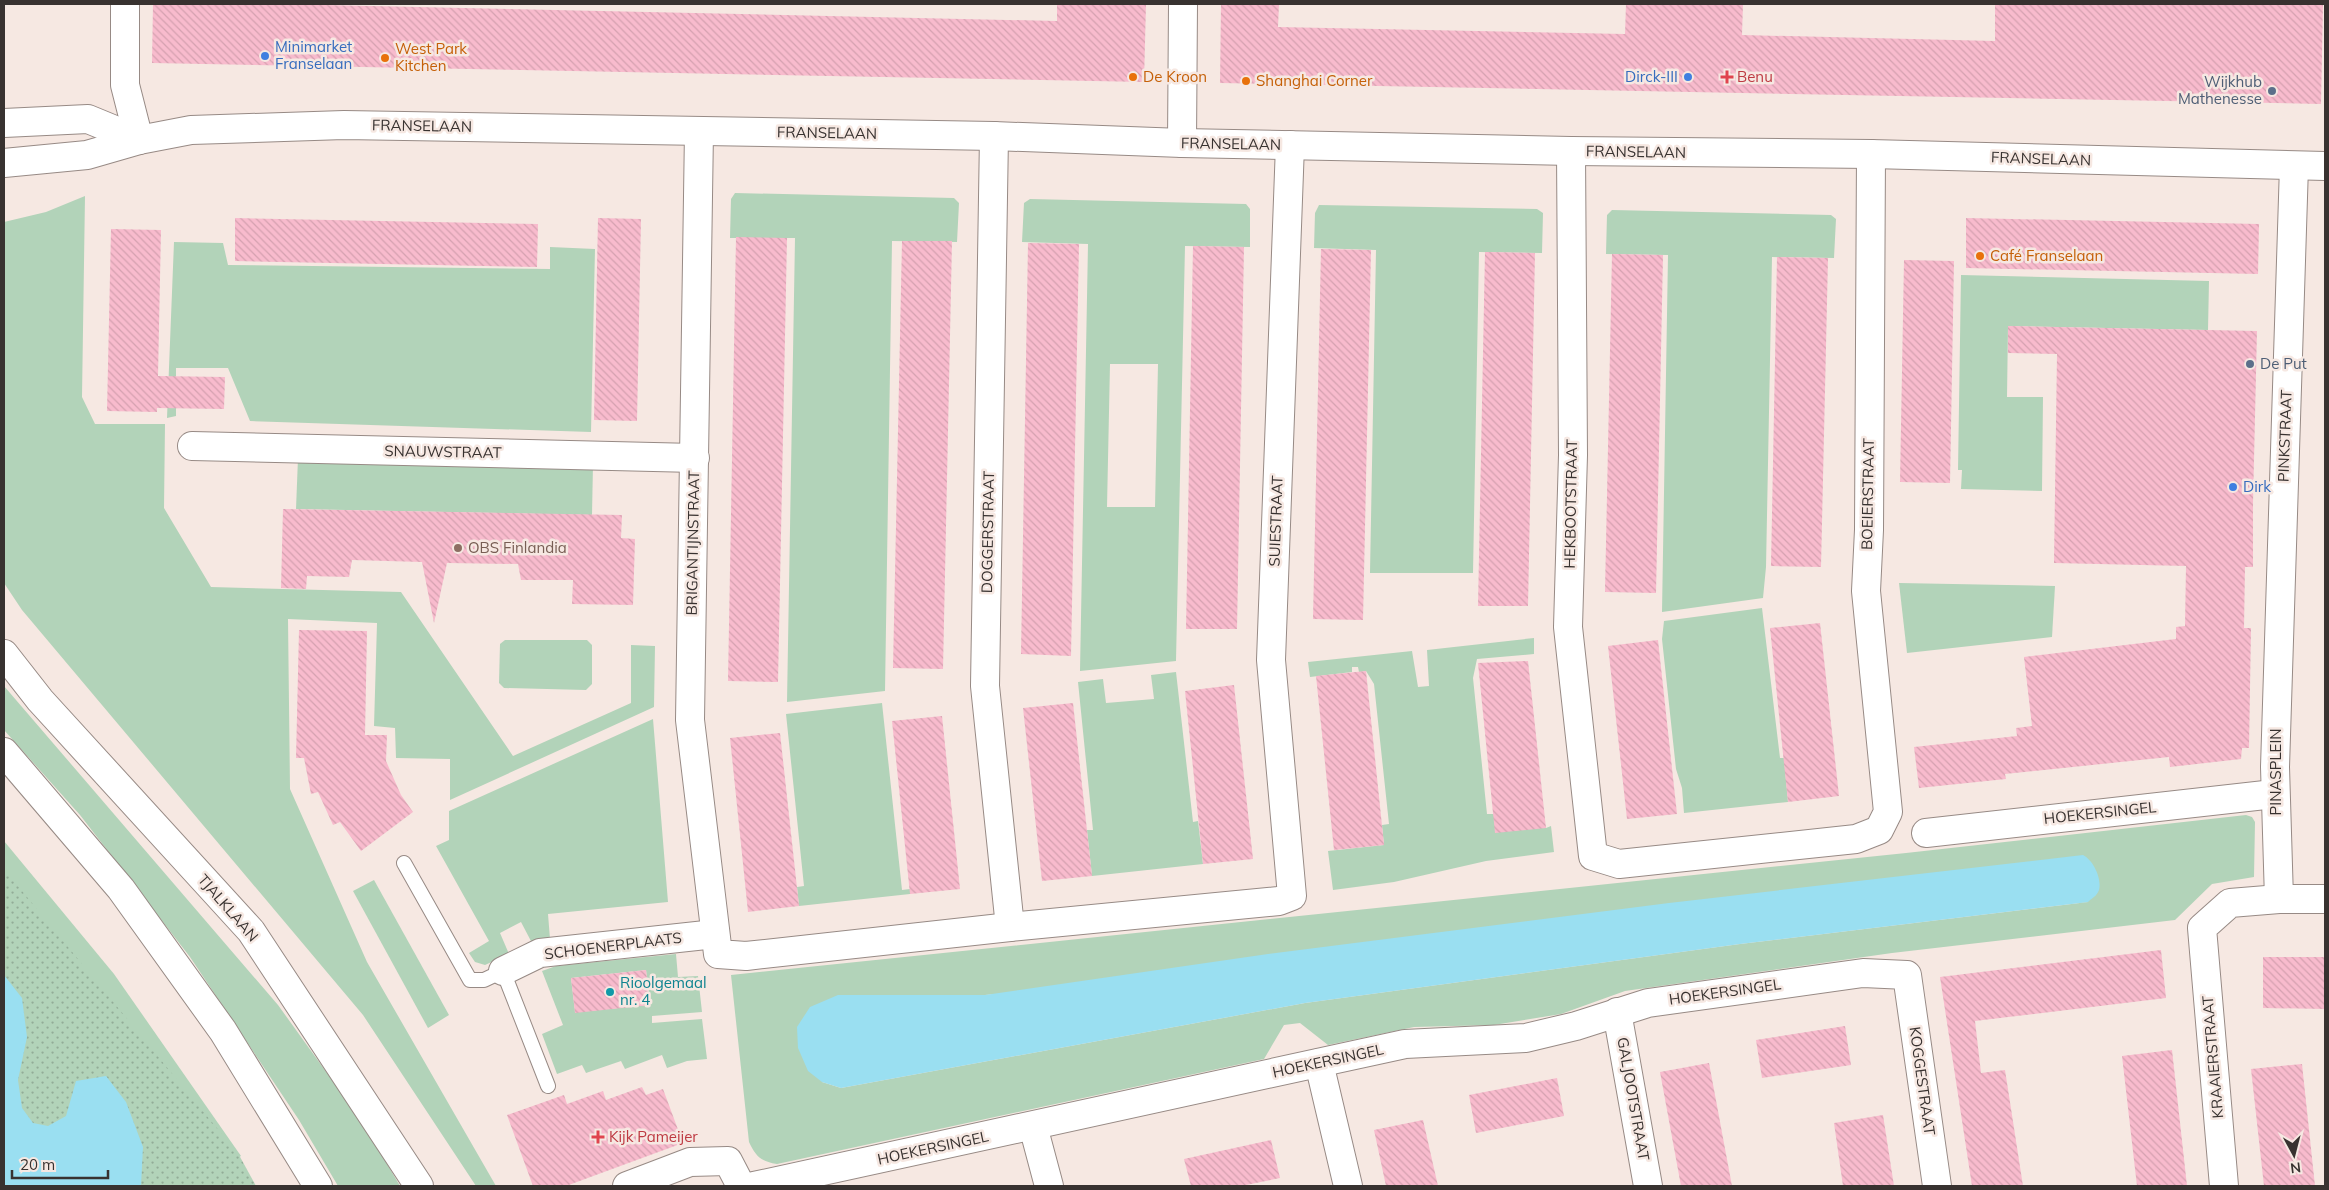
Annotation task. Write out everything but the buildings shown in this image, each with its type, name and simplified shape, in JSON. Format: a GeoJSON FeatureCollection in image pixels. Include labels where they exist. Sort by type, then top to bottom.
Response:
{"type":"FeatureCollection","features":[{"type":"Feature","properties":{"kind":"street"},"geometry":{"type":"LineString","coordinates":[[125,4],[125,85],[139,140]]}},
{"type":"Feature","properties":{"kind":"street"},"geometry":{"type":"LineString","coordinates":[[1182,4],[1182,143]]}},
{"type":"Feature","properties":{"kind":"street"},"geometry":{"type":"LineString","coordinates":[[4,123],[88,119],[139,140]]}},
{"type":"Feature","properties":{"kind":"street","name":"FRANSELAAN"},"geometry":{"type":"LineString","coordinates":[[4,163],[87,155],[139,140],[191,130],[344,125],[994,136],[1182,143],[1571,151],[1871,154],[2325,166]]}},
{"type":"Feature","properties":{"kind":"street","name":"BRIGANTIJNSTRAAT"},"geometry":{"type":"LineString","coordinates":[[699,131],[690,720],[717,944]]}},
{"type":"Feature","properties":{"kind":"street","name":"DOGGERSTRAAT"},"geometry":{"type":"LineString","coordinates":[[994,136],[985,686],[1010,927]]}},
{"type":"Feature","properties":{"kind":"street","name":"SUIESTRAAT"},"geometry":{"type":"LineString","coordinates":[[1010,927],[1279,901],[1292,896],[1270,660],[1290,145]]}},
{"type":"Feature","properties":{"kind":"street","name":"HEKBOOTSTRAAT"},"geometry":{"type":"LineString","coordinates":[[1571,151],[1573,455],[1568,627],[1593,856],[1619,864],[1856,839],[1879,830]]}},
{"type":"Feature","properties":{"kind":"street","name":"BOEIERSTRAAT"},"geometry":{"type":"LineString","coordinates":[[1871,154],[1869,530],[1866,591],[1888,812],[1879,830]]}},
{"type":"Feature","properties":{"kind":"street","name":"PINKSTRAAT"},"geometry":{"type":"LineString","coordinates":[[2279,646],[2294,166]]}},
{"type":"Feature","properties":{"kind":"street","name":"SNAUWSTRAAT"},"geometry":{"type":"LineString","coordinates":[[192,446],[695,458]]}},
{"type":"Feature","properties":{"kind":"street","name":"PINASPLEIN"},"geometry":{"type":"LineString","coordinates":[[2279,646],[2274,794],[2279,899]]}},
{"type":"Feature","properties":{"kind":"street","name":"TJALKLAAN"},"geometry":{"type":"LineString","coordinates":[[4,654],[40,700],[251,931],[419,1186]]}},
{"type":"Feature","properties":{"kind":"street"},"geometry":{"type":"LineString","coordinates":[[4,752],[121,889],[223,1031],[318,1186]]}},
{"type":"Feature","properties":{"kind":"street","name":"HOEKERSINGEL"},"geometry":{"type":"LineString","coordinates":[[1926,833],[2274,794]]}},
{"type":"Feature","properties":{"kind":"street"},"geometry":{"type":"LineString","coordinates":[[2279,899],[2325,899]]}},
{"type":"Feature","properties":{"kind":"street","name":"KRAAIERSTRAAT"},"geometry":{"type":"LineString","coordinates":[[2224,1186],[2202,928],[2230,902],[2279,899]]}},
{"type":"Feature","properties":{"kind":"street"},"geometry":{"type":"LineString","coordinates":[[717,944],[746,956],[1010,927]]}},
{"type":"Feature","properties":{"kind":"street","name":"SCHOENERPLAATS"},"geometry":{"type":"LineString","coordinates":[[503,971],[540,953],[717,944]]}},
{"type":"Feature","properties":{"kind":"street","name":"HOEKERSINGEL"},"geometry":{"type":"LineString","coordinates":[[754,1186],[1405,1044],[1526,1038],[1576,1026],[1648,1003],[1863,973],[1907,975]]}},
{"type":"Feature","properties":{"kind":"street","name":"KOGGESTRAAT"},"geometry":{"type":"LineString","coordinates":[[1907,975],[1937,1186]]}},
{"type":"Feature","properties":{"kind":"street","name":"GALJOOTSTRAAT"},"geometry":{"type":"LineString","coordinates":[[1617,1012],[1648,1186]]}},
{"type":"Feature","properties":{"kind":"street"},"geometry":{"type":"LineString","coordinates":[[1319,1063],[1348,1186]]}},
{"type":"Feature","properties":{"kind":"street"},"geometry":{"type":"LineString","coordinates":[[1033,1126],[1049,1186]]}},
{"type":"Feature","properties":{"kind":"street"},"geometry":{"type":"LineString","coordinates":[[626,1186],[690,1162],[728,1162],[741,1186]]}},
{"type":"Feature","properties":{"kind":"lane","name":"SCHOENERPLAATS"},"geometry":{"type":"LineString","coordinates":[[404,863],[470,980],[484,980],[503,971]]}},
{"type":"Feature","properties":{"kind":"lane"},"geometry":{"type":"LineString","coordinates":[[503,971],[548,1086]]}},
{"type":"Feature","properties":{"kind":"green space"},"geometry":{"type":"Polygon","coordinates":[[[735,193],[954,198],[959,203],[957,242],[892,241],[885,691],[787,702],[795,238],[730,238],[731,199],[735,193]]]}},
{"type":"Feature","properties":{"kind":"green space"},"geometry":{"type":"Polygon","coordinates":[[[85,196],[82,397],[95,424],[165,424],[164,508],[211,587],[401,592],[513,756],[631,703],[631,645],[655,646],[654,707],[450,800],[450,759],[396,758],[395,728],[374,726],[377,623],[288,619],[290,789],[367,962],[496,1186],[476,1186],[363,1015],[22,610],[4,583],[4,222],[46,212],[85,196]]]}},
{"type":"Feature","properties":{"kind":"green space"},"geometry":{"type":"Polygon","coordinates":[[[1030,199],[1246,204],[1250,209],[1250,247],[1185,246],[1176,661],[1080,671],[1088,244],[1022,242],[1024,203],[1030,199]],[[1110,364],[1107,507],[1155,507],[1158,364],[1110,364]]]}},
{"type":"Feature","properties":{"kind":"green space"},"geometry":{"type":"Polygon","coordinates":[[[1319,205],[1537,209],[1543,213],[1542,253],[1479,252],[1473,573],[1370,573],[1376,250],[1314,248],[1315,213],[1319,205]]]}},
{"type":"Feature","properties":{"kind":"green space"},"geometry":{"type":"Polygon","coordinates":[[[1612,210],[1831,215],[1836,219],[1834,258],[1772,257],[1766,567],[1763,598],[1662,612],[1668,255],[1606,254],[1607,215],[1612,210]]]}},
{"type":"Feature","properties":{"kind":"green space"},"geometry":{"type":"Polygon","coordinates":[[[174,242],[223,243],[228,265],[550,269],[550,247],[595,249],[591,432],[250,421],[228,368],[176,368],[176,416],[167,418],[174,242]]]}},
{"type":"Feature","properties":{"kind":"green space"},"geometry":{"type":"Polygon","coordinates":[[[1961,275],[2209,281],[2208,330],[2008,326],[2007,397],[2043,397],[2042,491],[1961,489],[1962,470],[1958,470],[1961,275]]]}},
{"type":"Feature","properties":{"kind":"green space"},"geometry":{"type":"Polygon","coordinates":[[[298,458],[593,464],[592,515],[296,509],[298,458]]]}},
{"type":"Feature","properties":{"kind":"green space"},"geometry":{"type":"Polygon","coordinates":[[[1899,583],[2055,586],[2052,637],[1907,653],[1899,583]]]}},
{"type":"Feature","properties":{"kind":"green space"},"geometry":{"type":"Polygon","coordinates":[[[1762,608],[1780,758],[1784,758],[1788,802],[1684,813],[1682,788],[1676,769],[1662,639],[1664,621],[1762,608]]]}},
{"type":"Feature","properties":{"kind":"green space"},"geometry":{"type":"Polygon","coordinates":[[[1534,638],[1534,654],[1477,659],[1473,678],[1487,814],[1546,828],[1551,826],[1554,852],[1486,861],[1394,882],[1333,890],[1328,851],[1384,845],[1382,825],[1389,824],[1374,684],[1366,671],[1359,672],[1358,667],[1352,667],[1352,672],[1310,677],[1308,662],[1412,651],[1418,687],[1429,686],[1427,650],[1534,638]]]}},
{"type":"Feature","properties":{"kind":"green space"},"geometry":{"type":"Polygon","coordinates":[[[505,640],[587,640],[592,645],[592,684],[586,690],[504,688],[499,683],[500,644],[505,640]]]}},
{"type":"Feature","properties":{"kind":"green space"},"geometry":{"type":"Polygon","coordinates":[[[1176,672],[1193,822],[1198,821],[1203,864],[1092,876],[1087,830],[1093,830],[1078,682],[1103,679],[1106,703],[1154,699],[1151,675],[1176,672]]]}},
{"type":"Feature","properties":{"kind":"green space"},"geometry":{"type":"Polygon","coordinates":[[[4,686],[278,1005],[363,1123],[400,1186],[338,1186],[299,1120],[190,957],[80,815],[4,730],[4,686]]]}},
{"type":"Feature","properties":{"kind":"green space"},"geometry":{"type":"Polygon","coordinates":[[[882,703],[902,890],[910,889],[910,894],[799,906],[797,887],[804,886],[786,714],[882,703]]]}},
{"type":"Feature","properties":{"kind":"green space"},"geometry":{"type":"Polygon","coordinates":[[[653,719],[668,902],[548,914],[550,939],[532,943],[521,922],[500,933],[509,954],[485,965],[475,962],[469,953],[489,941],[436,846],[449,840],[449,811],[653,719]]]}},
{"type":"Feature","properties":{"kind":"green space"},"geometry":{"type":"Polygon","coordinates":[[[2246,815],[2252,817],[2255,822],[2254,877],[2212,884],[2175,920],[1892,953],[1625,991],[1561,1014],[1494,1025],[1414,1027],[1328,1045],[1300,1023],[1284,1025],[1264,1059],[777,1164],[760,1158],[749,1142],[731,975],[1906,853],[2246,815]],[[2088,902],[985,995],[838,995],[822,1082],[841,1088],[1305,1003],[1740,944],[2088,902]]]}},
{"type":"Feature","properties":{"kind":"green space"},"geometry":{"type":"Polygon","coordinates":[[[4,841],[114,974],[241,1156],[186,1186],[4,975],[4,841]]]}},
{"type":"Feature","properties":{"kind":"green space"},"geometry":{"type":"Polygon","coordinates":[[[4,869],[239,1155],[256,1186],[4,1186],[4,869]]]}},
{"type":"Feature","properties":{"kind":"green space"},"geometry":{"type":"Polygon","coordinates":[[[374,880],[449,1015],[428,1028],[353,891],[374,880]]]}},
{"type":"Feature","properties":{"kind":"green space"},"geometry":{"type":"Polygon","coordinates":[[[676,954],[678,977],[698,976],[702,1012],[652,1016],[652,1023],[702,1019],[707,1059],[687,1061],[667,1068],[662,1055],[625,1069],[621,1061],[586,1073],[582,1065],[557,1074],[542,1034],[563,1025],[542,971],[556,966],[676,954]],[[646,970],[571,978],[575,1012],[650,1005],[646,970]]]}},
{"type":"Feature","properties":{"kind":"water"},"geometry":{"type":"Polygon","coordinates":[[[2083,855],[2093,865],[2100,885],[2096,895],[2088,902],[1740,944],[1305,1003],[841,1088],[822,1082],[808,1071],[798,1048],[797,1027],[810,1007],[838,995],[985,995],[1268,954],[1669,903],[2083,855]]]}},
{"type":"Feature","properties":{"kind":"water"},"geometry":{"type":"Polygon","coordinates":[[[4,975],[22,998],[27,1037],[18,1080],[22,1108],[33,1123],[48,1126],[66,1116],[76,1081],[106,1076],[126,1102],[143,1147],[141,1186],[4,1186],[4,975]]]}},
{"type":"Feature","properties":{"kind":"place","name":"Minimarket Franselaan"},"geometry":{"type":"Point","coordinates":[265,56]}},
{"type":"Feature","properties":{"kind":"place","name":"West Park Kitchen"},"geometry":{"type":"Point","coordinates":[385,58]}},
{"type":"Feature","properties":{"kind":"place","name":"De Kroon"},"geometry":{"type":"Point","coordinates":[1133,77]}},
{"type":"Feature","properties":{"kind":"place","name":"Dirck-III"},"geometry":{"type":"Point","coordinates":[1688,77]}},
{"type":"Feature","properties":{"kind":"place","name":"Benu"},"geometry":{"type":"Point","coordinates":[1727,77]}},
{"type":"Feature","properties":{"kind":"place","name":"Shanghai Corner"},"geometry":{"type":"Point","coordinates":[1246,81]}},
{"type":"Feature","properties":{"kind":"place","name":"Wijkhub Mathenesse"},"geometry":{"type":"Point","coordinates":[2272,91]}},
{"type":"Feature","properties":{"kind":"place","name":"Café Franselaan"},"geometry":{"type":"Point","coordinates":[1980,256]}},
{"type":"Feature","properties":{"kind":"place","name":"De Put"},"geometry":{"type":"Point","coordinates":[2250,364]}},
{"type":"Feature","properties":{"kind":"place","name":"Dirk"},"geometry":{"type":"Point","coordinates":[2233,487]}},
{"type":"Feature","properties":{"kind":"place","name":"OBS Finlandia"},"geometry":{"type":"Point","coordinates":[458,548]}},
{"type":"Feature","properties":{"kind":"place","name":"Rioolgemaal nr. 4"},"geometry":{"type":"Point","coordinates":[610,992]}},
{"type":"Feature","properties":{"kind":"place","name":"Kijk Pameijer"},"geometry":{"type":"Point","coordinates":[598,1137]}}]}
